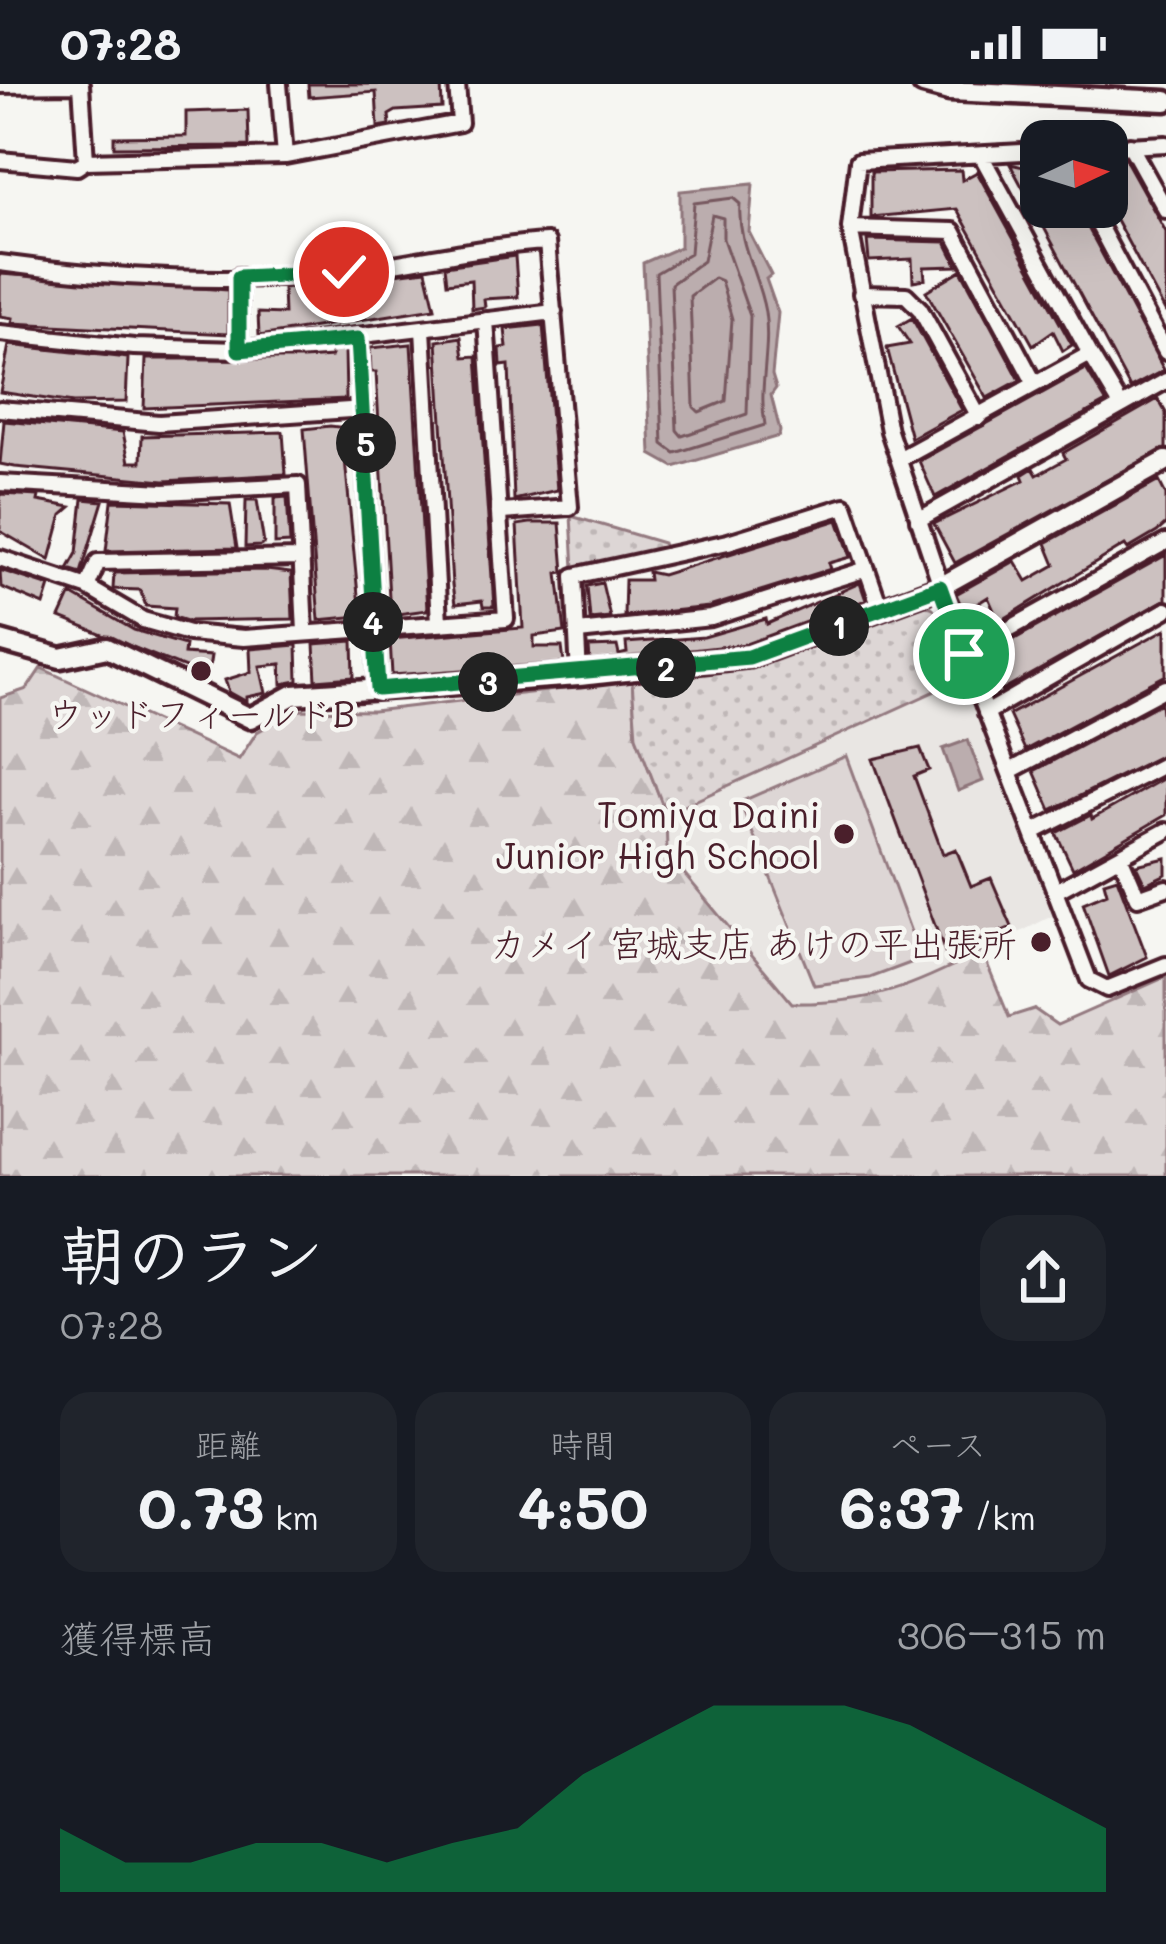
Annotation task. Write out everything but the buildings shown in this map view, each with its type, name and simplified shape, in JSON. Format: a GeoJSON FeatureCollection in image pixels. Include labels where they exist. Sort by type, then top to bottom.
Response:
{"type":"FeatureCollection","features":[{"type":"Feature","properties":{"kind":"street"},"geometry":{"type":"LineString","coordinates":[[0,85],[78,84],[86,161]]}},
{"type":"Feature","properties":{"kind":"street"},"geometry":{"type":"LineString","coordinates":[[279,84],[285,156]]}},
{"type":"Feature","properties":{"kind":"street"},"geometry":{"type":"LineString","coordinates":[[0,160],[76,167],[86,161],[285,156],[460,123],[458,84]]}},
{"type":"Feature","properties":{"kind":"street"},"geometry":{"type":"LineString","coordinates":[[923,84],[950,91],[1166,101]]}},
{"type":"Feature","properties":{"kind":"street"},"geometry":{"type":"LineString","coordinates":[[1166,143],[1130,145],[1166,210]]}},
{"type":"Feature","properties":{"kind":"street"},"geometry":{"type":"LineString","coordinates":[[1020,152],[858,161],[850,228],[861,294],[899,458],[940,587],[1089,980],[1107,989],[1166,965]]}},
{"type":"Feature","properties":{"kind":"street"},"geometry":{"type":"LineString","coordinates":[[981,155],[1120,404]]}},
{"type":"Feature","properties":{"kind":"street"},"geometry":{"type":"LineString","coordinates":[[850,228],[953,231],[1035,384]]}},
{"type":"Feature","properties":{"kind":"street"},"geometry":{"type":"LineString","coordinates":[[1100,228],[1166,352]]}},
{"type":"Feature","properties":{"kind":"street"},"geometry":{"type":"LineString","coordinates":[[0,263],[239,277],[344,272],[499,245],[547,242],[570,507],[502,512]]}},
{"type":"Feature","properties":{"kind":"street"},"geometry":{"type":"LineString","coordinates":[[239,277],[239,350]]}},
{"type":"Feature","properties":{"kind":"street"},"geometry":{"type":"LineString","coordinates":[[861,294],[906,295],[920,309],[979,417]]}},
{"type":"Feature","properties":{"kind":"street"},"geometry":{"type":"LineString","coordinates":[[0,333],[95,344],[239,350],[554,312]]}},
{"type":"Feature","properties":{"kind":"street"},"geometry":{"type":"LineString","coordinates":[[0,558],[87,586],[143,620],[189,633],[244,638],[506,619],[486,320]]}},
{"type":"Feature","properties":{"kind":"street"},"geometry":{"type":"LineString","coordinates":[[423,329],[439,622]]}},
{"type":"Feature","properties":{"kind":"street"},"geometry":{"type":"LineString","coordinates":[[358,339],[378,689]]}},
{"type":"Feature","properties":{"kind":"street"},"geometry":{"type":"LineString","coordinates":[[899,458],[1090,354]]}},
{"type":"Feature","properties":{"kind":"street"},"geometry":{"type":"LineString","coordinates":[[918,520],[1166,381]]}},
{"type":"Feature","properties":{"kind":"street"},"geometry":{"type":"LineString","coordinates":[[0,410],[159,423],[364,409]]}},
{"type":"Feature","properties":{"kind":"street"},"geometry":{"type":"LineString","coordinates":[[0,641],[61,658],[107,648],[250,718],[293,695],[579,676],[749,657],[940,587],[1166,460]]}},
{"type":"Feature","properties":{"kind":"street"},"geometry":{"type":"LineString","coordinates":[[0,483],[164,493],[298,485],[305,632]]}},
{"type":"Feature","properties":{"kind":"street"},"geometry":{"type":"LineString","coordinates":[[579,676],[574,576],[728,542],[845,506],[881,610]]}},
{"type":"Feature","properties":{"kind":"street"},"geometry":{"type":"LineString","coordinates":[[964,654],[1166,542]]}},
{"type":"Feature","properties":{"kind":"street"},"geometry":{"type":"LineString","coordinates":[[87,586],[98,562],[301,558]]}},
{"type":"Feature","properties":{"kind":"street"},"geometry":{"type":"LineString","coordinates":[[578,632],[711,618],[867,568]]}},
{"type":"Feature","properties":{"kind":"street"},"geometry":{"type":"LineString","coordinates":[[986,713],[1166,610]]}},
{"type":"Feature","properties":{"kind":"street"},"geometry":{"type":"LineString","coordinates":[[1010,771],[1166,688]]}},
{"type":"Feature","properties":{"kind":"street"},"geometry":{"type":"LineString","coordinates":[[1033,832],[1166,764]]}},
{"type":"Feature","properties":{"kind":"street"},"geometry":{"type":"LineString","coordinates":[[1056,891],[1166,831]]}},
{"type":"Feature","properties":{"kind":"street"},"geometry":{"type":"LineString","coordinates":[[1120,856],[1138,898],[1166,887]]}},
{"type":"Feature","properties":{"kind":"shaded area","name":"Tomiya Daini Junior High School"},"geometry":{"type":"Polygon","coordinates":[[[966,677],[1052,916],[902,992],[842,1004],[792,1003],[666,853],[666,814],[966,677]]]}},
{"type":"Feature","properties":{"kind":"green space"},"geometry":{"type":"Polygon","coordinates":[[[571,516],[663,543],[665,550],[574,569],[571,516]]]}},
{"type":"Feature","properties":{"kind":"green space"},"geometry":{"type":"Polygon","coordinates":[[[925,604],[939,611],[966,677],[666,814],[636,736],[632,681],[764,665],[925,604]]]}},
{"type":"Feature","properties":{"kind":"green space"},"geometry":{"type":"Polygon","coordinates":[[[41,668],[239,759],[257,732],[297,710],[373,711],[632,681],[636,736],[666,814],[667,853],[792,1003],[891,991],[982,951],[1009,1017],[1034,1009],[1057,1025],[1166,977],[1166,1176],[0,1176],[0,698],[27,689],[41,668]]]}},
{"type":"Feature","properties":{"kind":"green space"},"geometry":{"type":"Polygon","coordinates":[[[846,756],[921,959],[870,978],[814,985],[740,802],[846,756]]]}},
{"type":"Feature","properties":{"kind":"water"},"geometry":{"type":"Polygon","coordinates":[[[753,184],[749,232],[771,275],[766,279],[778,313],[772,375],[776,388],[771,395],[779,436],[674,467],[651,454],[643,263],[680,247],[680,191],[753,184]]]}},
{"type":"Feature","properties":{"kind":"water"},"geometry":{"type":"Polygon","coordinates":[[[968,740],[983,781],[958,791],[943,749],[968,740]]]}},
{"type":"Feature","properties":{"kind":"place","name":"ウッドフィールドB"},"geometry":{"type":"Point","coordinates":[201,671]}},
{"type":"Feature","properties":{"kind":"place","name":"Tomiya Daini Junior High School"},"geometry":{"type":"Point","coordinates":[844,834]}},
{"type":"Feature","properties":{"kind":"place","name":"カメイ 宮城支店 あけの平出張所"},"geometry":{"type":"Point","coordinates":[1041,942]}},
{"type":"Feature","properties":{"kind":"route"},"geometry":{"type":"LineString","coordinates":[[344,272],[239,277],[239,350],[358,339],[378,689],[579,676],[749,657],[940,587],[964,654]]}}]}
